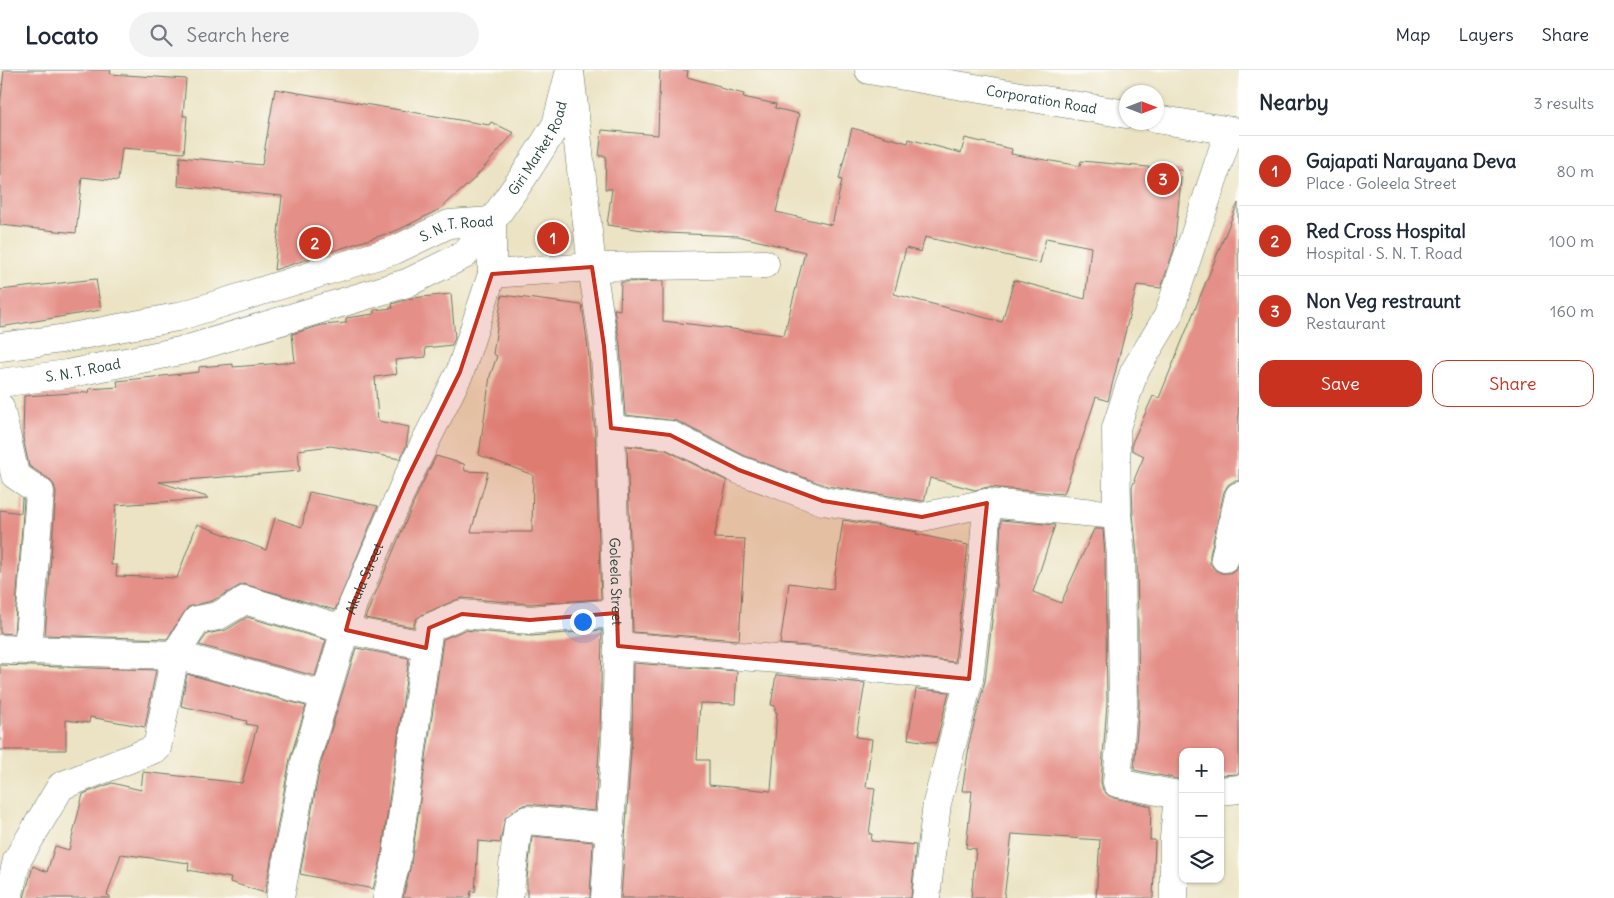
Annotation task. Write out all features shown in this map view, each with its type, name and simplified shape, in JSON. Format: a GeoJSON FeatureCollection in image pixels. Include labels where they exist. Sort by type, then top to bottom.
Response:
{"type":"FeatureCollection","features":[{"type":"Feature","properties":{"kind":"street","name":"Corporation Road"},"geometry":{"type":"LineString","coordinates":[[869,70],[1119,113]]}},
{"type":"Feature","properties":{"kind":"street","name":"Giri Market Road"},"geometry":{"type":"LineString","coordinates":[[492,221],[523,177],[556,124],[570,71]]}},
{"type":"Feature","properties":{"kind":"street","name":"Goleela Street"},"geometry":{"type":"LineString","coordinates":[[570,71],[592,268],[604,346],[611,429],[618,646],[616,737],[605,898]]}},
{"type":"Feature","properties":{"kind":"street"},"geometry":{"type":"LineString","coordinates":[[1164,120],[1234,132],[1168,316],[1134,372],[1116,428],[1117,515],[1121,555],[1123,706],[1117,783],[1179,795]]}},
{"type":"Feature","properties":{"kind":"street","name":"Akula Street"},"geometry":{"type":"LineString","coordinates":[[280,898],[305,762],[324,695],[353,604],[406,481],[460,372],[492,274],[492,221]]}},
{"type":"Feature","properties":{"kind":"street","name":"S. N. T. Road"},"geometry":{"type":"LineString","coordinates":[[0,347],[62,339],[177,316],[394,250],[449,224],[492,221]]}},
{"type":"Feature","properties":{"kind":"street","name":"S. N. T. Road"},"geometry":{"type":"LineString","coordinates":[[0,383],[67,374],[185,350],[407,283],[464,255],[492,221]]}},
{"type":"Feature","properties":{"kind":"street"},"geometry":{"type":"LineString","coordinates":[[492,274],[592,268],[765,264]]}},
{"type":"Feature","properties":{"kind":"street"},"geometry":{"type":"LineString","coordinates":[[0,407],[15,475],[40,492],[28,650]]}},
{"type":"Feature","properties":{"kind":"street"},"geometry":{"type":"LineString","coordinates":[[611,429],[670,435],[739,470],[823,501],[922,517],[987,503],[1117,515]]}},
{"type":"Feature","properties":{"kind":"street"},"geometry":{"type":"LineString","coordinates":[[1225,558],[1239,496]]}},
{"type":"Feature","properties":{"kind":"street"},"geometry":{"type":"LineString","coordinates":[[926,898],[937,803],[969,679],[983,558],[987,503]]}},
{"type":"Feature","properties":{"kind":"street"},"geometry":{"type":"LineString","coordinates":[[8,898],[18,860],[62,786],[157,748],[175,655],[197,620],[218,616],[245,600],[346,630],[414,643],[426,648]]}},
{"type":"Feature","properties":{"kind":"street"},"geometry":{"type":"LineString","coordinates":[[387,898],[396,862],[429,628],[462,614],[530,620],[617,613]]}},
{"type":"Feature","properties":{"kind":"street"},"geometry":{"type":"LineString","coordinates":[[618,646],[838,664],[969,679]]}},
{"type":"Feature","properties":{"kind":"street"},"geometry":{"type":"LineString","coordinates":[[0,649],[175,655],[324,695]]}},
{"type":"Feature","properties":{"kind":"street"},"geometry":{"type":"LineString","coordinates":[[1224,791],[1239,789]]}},
{"type":"Feature","properties":{"kind":"street"},"geometry":{"type":"LineString","coordinates":[[1174,898],[1174,838],[1179,802]]}},
{"type":"Feature","properties":{"kind":"street"},"geometry":{"type":"LineString","coordinates":[[509,898],[518,826],[527,820],[611,828]]}},
{"type":"Feature","properties":{"kind":"highlighted area"},"geometry":{"type":"Polygon","coordinates":[[[592,267],[604,346],[611,428],[670,435],[739,470],[823,501],[922,517],[987,503],[969,679],[618,646],[617,613],[530,620],[462,614],[429,628],[426,648],[346,630],[353,604],[406,481],[460,372],[492,274],[592,267]]]}},
{"type":"Feature","properties":{"kind":"building"},"geometry":{"type":"Polygon","coordinates":[[[4,70],[111,70],[110,74],[186,79],[183,116],[187,116],[184,153],[122,148],[118,181],[82,177],[76,233],[0,225],[0,107],[4,70]]]}},
{"type":"Feature","properties":{"kind":"building"},"geometry":{"type":"Polygon","coordinates":[[[660,70],[688,70],[687,77],[744,94],[743,97],[776,104],[775,108],[799,114],[776,212],[832,225],[842,180],[839,179],[852,128],[908,143],[909,139],[961,153],[965,138],[1012,149],[1011,154],[1080,166],[1081,161],[1182,170],[1174,249],[1161,288],[1137,285],[1108,401],[1096,397],[1064,494],[988,487],[975,490],[930,478],[924,501],[922,501],[827,486],[745,456],[677,421],[625,415],[620,345],[614,309],[620,310],[621,282],[663,281],[663,321],[784,335],[805,252],[738,236],[665,233],[607,225],[612,189],[605,189],[606,156],[599,156],[602,130],[658,135],[660,70]],[[925,237],[921,252],[906,248],[894,294],[1002,322],[1014,280],[1085,299],[1091,247],[1046,238],[1040,263],[925,237]]]}},
{"type":"Feature","properties":{"kind":"building"},"geometry":{"type":"Polygon","coordinates":[[[275,89],[489,125],[491,122],[514,133],[473,180],[440,209],[398,230],[274,270],[282,196],[178,186],[180,157],[262,165],[275,89]]]}},
{"type":"Feature","properties":{"kind":"building"},"geometry":{"type":"Polygon","coordinates":[[[1238,203],[1239,481],[1234,481],[1228,485],[1224,492],[1210,555],[1210,563],[1215,570],[1221,573],[1230,573],[1239,564],[1239,774],[1224,775],[1224,748],[1179,748],[1179,779],[1134,770],[1139,705],[1137,555],[1132,487],[1144,456],[1132,450],[1132,443],[1153,396],[1159,398],[1238,203]]]}},
{"type":"Feature","properties":{"kind":"building"},"geometry":{"type":"Polygon","coordinates":[[[96,279],[101,310],[0,327],[0,290],[96,279]]]}},
{"type":"Feature","properties":{"kind":"building"},"geometry":{"type":"Polygon","coordinates":[[[451,294],[455,338],[452,345],[425,348],[426,357],[395,360],[397,374],[375,377],[378,421],[409,427],[406,447],[400,459],[331,446],[298,450],[300,471],[159,482],[207,497],[207,499],[116,505],[111,565],[117,565],[116,576],[177,578],[197,524],[266,550],[275,518],[302,527],[309,492],[378,506],[335,610],[243,584],[212,601],[188,607],[167,639],[45,635],[56,493],[54,485],[49,479],[29,466],[23,438],[24,396],[90,392],[89,389],[118,387],[117,381],[199,372],[199,367],[233,364],[233,367],[295,362],[292,334],[322,325],[346,323],[346,318],[374,314],[374,310],[393,308],[392,304],[412,298],[451,294]]]}},
{"type":"Feature","properties":{"kind":"building"},"geometry":{"type":"Polygon","coordinates":[[[502,295],[582,305],[588,348],[595,435],[601,599],[530,604],[463,598],[423,614],[416,619],[413,627],[365,618],[420,488],[436,456],[464,464],[465,471],[488,472],[471,532],[532,532],[533,475],[479,455],[490,376],[497,356],[493,354],[502,295]]]}},
{"type":"Feature","properties":{"kind":"building"},"geometry":{"type":"Polygon","coordinates":[[[627,446],[666,450],[727,481],[714,538],[745,539],[739,640],[633,632],[627,446]]]}},
{"type":"Feature","properties":{"kind":"building"},"geometry":{"type":"Polygon","coordinates":[[[22,498],[24,500],[14,634],[0,633],[0,510],[21,513],[22,498]]]}},
{"type":"Feature","properties":{"kind":"building"},"geometry":{"type":"Polygon","coordinates":[[[843,520],[917,532],[916,534],[968,545],[955,662],[839,648],[780,644],[789,583],[833,589],[843,520]]]}},
{"type":"Feature","properties":{"kind":"building"},"geometry":{"type":"Polygon","coordinates":[[[1001,520],[1055,525],[1033,592],[1061,603],[1094,529],[1103,529],[1107,704],[1101,782],[1103,790],[1114,798],[1151,806],[1150,840],[1155,840],[1153,898],[1096,898],[1100,840],[1012,834],[1004,898],[971,898],[976,849],[966,848],[972,791],[962,791],[968,747],[985,681],[999,560],[1001,520]]]}},
{"type":"Feature","properties":{"kind":"building"},"geometry":{"type":"Polygon","coordinates":[[[247,617],[326,640],[315,676],[199,645],[207,634],[226,630],[247,617]]]}},
{"type":"Feature","properties":{"kind":"building"},"geometry":{"type":"Polygon","coordinates":[[[465,630],[531,636],[602,630],[600,736],[595,811],[528,804],[519,807],[505,818],[500,843],[478,841],[475,892],[471,891],[470,898],[403,898],[411,864],[443,639],[465,630]]]}},
{"type":"Feature","properties":{"kind":"building"},"geometry":{"type":"Polygon","coordinates":[[[356,648],[409,658],[381,859],[373,889],[300,874],[320,766],[356,648]]]}},
{"type":"Feature","properties":{"kind":"building"},"geometry":{"type":"Polygon","coordinates":[[[633,663],[737,671],[735,704],[700,703],[697,760],[709,760],[709,785],[771,791],[777,712],[775,712],[775,706],[771,705],[776,675],[865,683],[856,737],[872,739],[866,787],[875,788],[869,834],[872,834],[871,841],[916,845],[911,898],[621,898],[632,737],[633,663]]]}},
{"type":"Feature","properties":{"kind":"building"},"geometry":{"type":"Polygon","coordinates":[[[0,665],[156,670],[145,727],[90,717],[89,723],[66,720],[66,750],[0,750],[0,665]]]}},
{"type":"Feature","properties":{"kind":"building"},"geometry":{"type":"Polygon","coordinates":[[[187,674],[306,706],[290,759],[265,893],[230,882],[231,878],[188,870],[189,863],[121,854],[107,895],[110,898],[24,898],[33,866],[47,872],[55,846],[69,850],[83,794],[112,783],[141,790],[143,772],[242,783],[257,726],[246,724],[247,721],[181,706],[187,674]]]}},
{"type":"Feature","properties":{"kind":"building"},"geometry":{"type":"Polygon","coordinates":[[[916,689],[949,692],[936,743],[908,739],[916,689]]]}},
{"type":"Feature","properties":{"kind":"building"},"geometry":{"type":"Polygon","coordinates":[[[532,836],[593,842],[590,898],[527,898],[527,879],[532,836]]]}},
{"type":"Feature","properties":{"kind":"place","name":"Non Veg restraunt"},"geometry":{"type":"Point","coordinates":[1163,179]}},
{"type":"Feature","properties":{"kind":"place","name":"Gajapati Narayana Deva"},"geometry":{"type":"Point","coordinates":[553,238]}},
{"type":"Feature","properties":{"kind":"place","name":"Red Cross Hospital"},"geometry":{"type":"Point","coordinates":[315,243]}}]}
